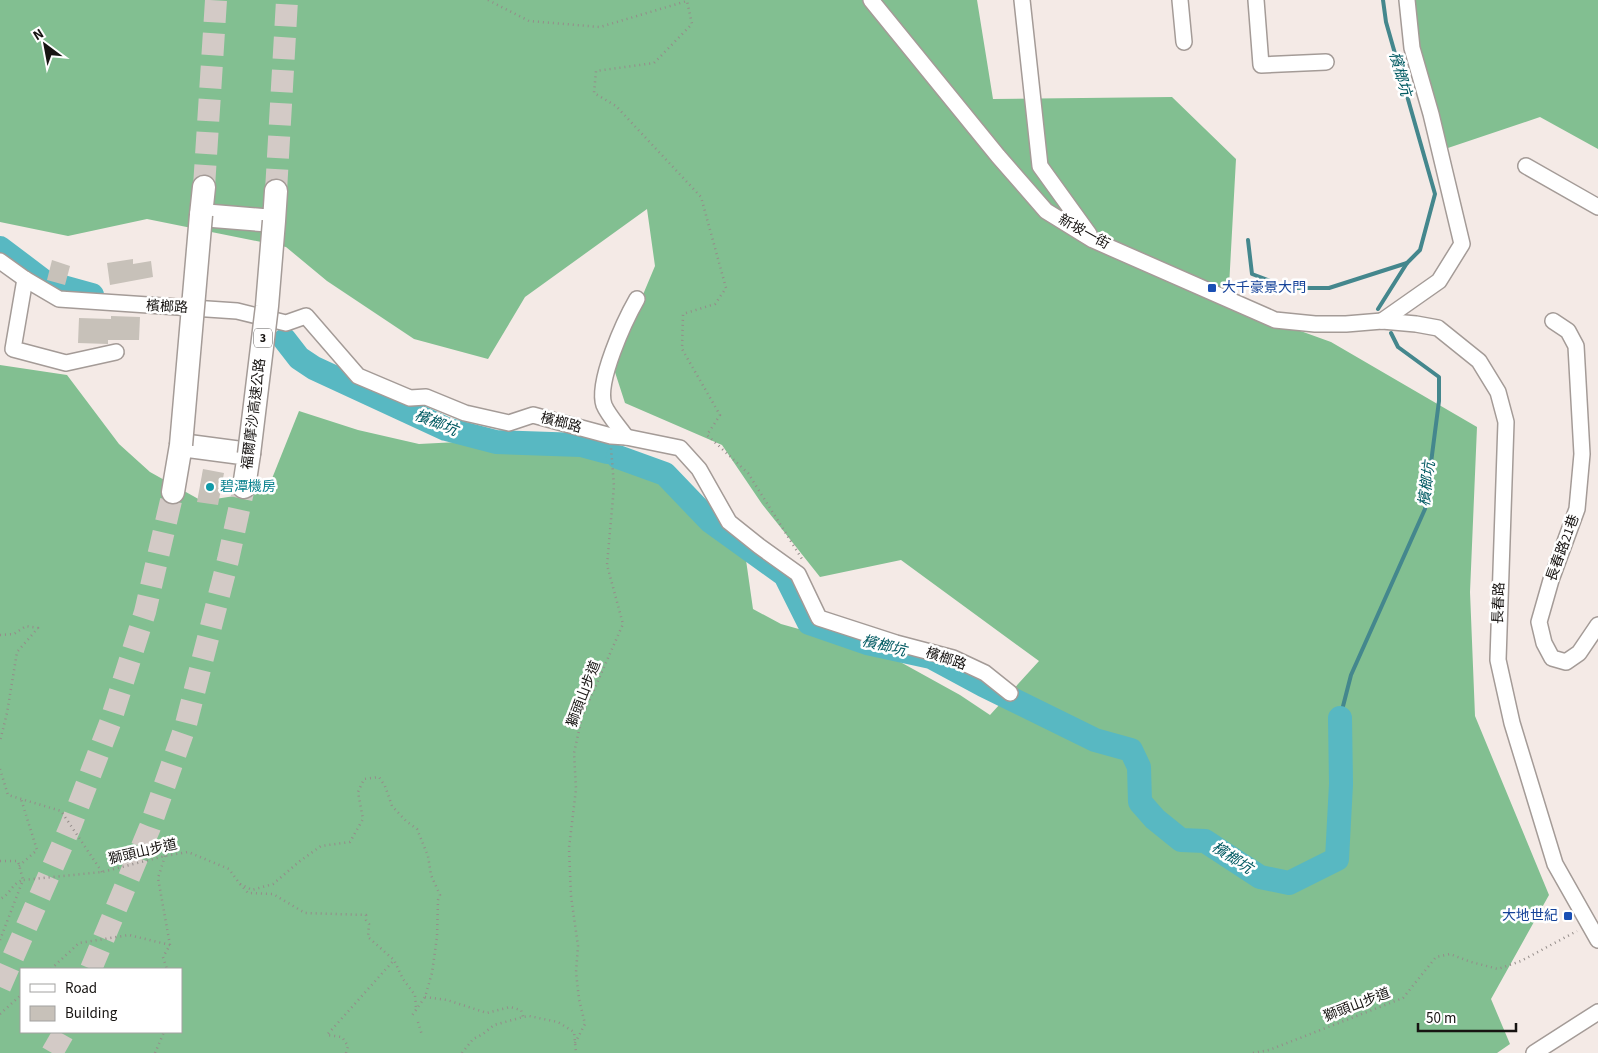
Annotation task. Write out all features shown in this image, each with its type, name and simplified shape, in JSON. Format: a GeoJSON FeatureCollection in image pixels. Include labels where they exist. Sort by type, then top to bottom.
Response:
{"type":"FeatureCollection","features":[{"type":"Feature","properties":{"kind":"highway"},"geometry":{"type":"LineString","coordinates":[[173,492],[181,444],[204,186]]}},
{"type":"Feature","properties":{"kind":"highway","name":"福爾摩沙高速公路"},"geometry":{"type":"LineString","coordinates":[[244,487],[267,306],[276,191]]}},
{"type":"Feature","properties":{"kind":"highway"},"geometry":{"type":"LineString","coordinates":[[201,215],[274,221]]}},
{"type":"Feature","properties":{"kind":"highway"},"geometry":{"type":"LineString","coordinates":[[181,444],[249,454]]}},
{"type":"Feature","properties":{"kind":"street","name":"新坡一街"},"geometry":{"type":"LineString","coordinates":[[871,0],[998,156],[1046,211],[1093,240],[1275,320],[1315,324],[1382,321]]}},
{"type":"Feature","properties":{"kind":"street"},"geometry":{"type":"LineString","coordinates":[[1022,0],[1040,166],[1093,240]]}},
{"type":"Feature","properties":{"kind":"street"},"geometry":{"type":"LineString","coordinates":[[1180,0],[1184,42]]}},
{"type":"Feature","properties":{"kind":"street"},"geometry":{"type":"LineString","coordinates":[[1256,0],[1261,65],[1326,62]]}},
{"type":"Feature","properties":{"kind":"street"},"geometry":{"type":"LineString","coordinates":[[1382,321],[1439,281],[1462,244],[1431,114],[1412,48],[1406,0]]}},
{"type":"Feature","properties":{"kind":"street"},"geometry":{"type":"LineString","coordinates":[[1526,166],[1598,207]]}},
{"type":"Feature","properties":{"kind":"street","name":"檳榔路"},"geometry":{"type":"LineString","coordinates":[[0,262],[58,299],[237,311],[286,323],[306,316],[358,376],[410,398],[426,397],[465,412],[509,423],[533,415],[611,436],[626,437],[680,448],[699,469],[729,522],[798,574],[819,618],[896,643],[953,658],[985,674],[1010,693]]}},
{"type":"Feature","properties":{"kind":"street"},"geometry":{"type":"LineString","coordinates":[[25,279],[6,349],[66,363],[116,352]]}},
{"type":"Feature","properties":{"kind":"street"},"geometry":{"type":"LineString","coordinates":[[626,437],[604,404],[603,386],[607,369],[621,332],[637,299]]}},
{"type":"Feature","properties":{"kind":"street","name":"長春路"},"geometry":{"type":"LineString","coordinates":[[1382,321],[1438,328],[1479,361],[1498,392],[1506,422],[1498,660],[1512,723],[1555,864],[1598,940]]}},
{"type":"Feature","properties":{"kind":"street","name":"長春路21巷"},"geometry":{"type":"LineString","coordinates":[[1553,321],[1568,331],[1576,346],[1582,454],[1577,510],[1551,580],[1539,622],[1544,643],[1552,658],[1566,662],[1579,653],[1598,625]]}},
{"type":"Feature","properties":{"kind":"street"},"geometry":{"type":"LineString","coordinates":[[1534,1053],[1598,1012]]}},
{"type":"Feature","properties":{"kind":"path"},"geometry":{"type":"LineString","coordinates":[[488,0],[529,21],[600,27],[687,1],[692,24],[654,63],[596,71],[594,93],[616,106],[701,197],[726,288],[715,304],[683,314],[682,349],[720,415],[707,435],[748,473],[803,562]]}},
{"type":"Feature","properties":{"kind":"path","name":"獅頭山步道"},"geometry":{"type":"LineString","coordinates":[[575,1043],[585,1024],[579,999],[576,972],[578,946],[571,896],[569,848],[576,789],[574,752],[582,716],[623,624],[607,565],[614,486],[611,442]]}},
{"type":"Feature","properties":{"kind":"path"},"geometry":{"type":"LineString","coordinates":[[0,635],[14,634],[26,626],[38,628],[17,652],[7,713],[0,741]]}},
{"type":"Feature","properties":{"kind":"path","name":"獅頭山步道"},"geometry":{"type":"LineString","coordinates":[[0,769],[8,795],[61,811],[102,872]]}},
{"type":"Feature","properties":{"kind":"path"},"geometry":{"type":"LineString","coordinates":[[238,883],[252,890],[273,884],[321,846],[350,842],[363,819],[358,792],[364,778],[379,777],[385,786],[392,806],[417,830],[428,856],[431,875],[440,895],[432,973],[425,997],[411,1017]]}},
{"type":"Feature","properties":{"kind":"path"},"geometry":{"type":"LineString","coordinates":[[19,866],[37,850],[21,799]]}},
{"type":"Feature","properties":{"kind":"path","name":"獅頭山步道"},"geometry":{"type":"LineString","coordinates":[[23,880],[102,872],[188,852],[229,869],[238,883],[248,893],[273,894],[304,912],[366,915],[366,920],[369,924],[368,937],[394,960]]}},
{"type":"Feature","properties":{"kind":"path"},"geometry":{"type":"LineString","coordinates":[[165,856],[158,878],[170,945],[163,957],[168,968]]}},
{"type":"Feature","properties":{"kind":"path"},"geometry":{"type":"LineString","coordinates":[[0,861],[18,861],[23,880],[0,940]]}},
{"type":"Feature","properties":{"kind":"path"},"geometry":{"type":"LineString","coordinates":[[0,899],[6,897],[16,882],[23,880]]}},
{"type":"Feature","properties":{"kind":"path","name":"獅頭山步道"},"geometry":{"type":"LineString","coordinates":[[1252,1053],[1269,1050],[1403,998],[1436,957],[1450,954],[1498,969],[1522,961],[1589,925]]}},
{"type":"Feature","properties":{"kind":"path"},"geometry":{"type":"LineString","coordinates":[[51,968],[80,944],[129,935],[170,945]]}},
{"type":"Feature","properties":{"kind":"path"},"geometry":{"type":"LineString","coordinates":[[346,1052],[348,1046],[342,1037],[326,1036],[394,960],[403,979],[414,995],[416,1008]]}},
{"type":"Feature","properties":{"kind":"path"},"geometry":{"type":"LineString","coordinates":[[0,1014],[20,996]]}},
{"type":"Feature","properties":{"kind":"path"},"geometry":{"type":"LineString","coordinates":[[425,997],[447,1000],[487,1013],[510,1006],[521,1010],[523,1017],[494,1024],[483,1034],[473,1039],[462,1053]]}},
{"type":"Feature","properties":{"kind":"path","name":"獅頭山步道"},"geometry":{"type":"LineString","coordinates":[[523,1017],[529,1016],[558,1022],[574,1032],[576,1053]]}},
{"type":"Feature","properties":{"kind":"path"},"geometry":{"type":"LineString","coordinates":[[418,1022],[422,1035]]}},
{"type":"Feature","properties":{"kind":"path"},"geometry":{"type":"LineString","coordinates":[[155,1053],[164,1033]]}},
{"type":"Feature","properties":{"kind":"green space"},"geometry":{"type":"Polygon","coordinates":[[[0,0],[977,0],[993,99],[1172,97],[1236,159],[1228,305],[1331,342],[1477,427],[1470,592],[1475,716],[1549,895],[1491,999],[1510,1044],[1497,1053],[0,1053],[0,365],[67,375],[119,444],[150,472],[202,501],[267,491],[299,411],[358,430],[419,444],[497,440],[639,453],[745,553],[753,609],[781,624],[884,653],[960,695],[990,715],[1039,661],[901,560],[820,577],[762,504],[722,445],[625,403],[613,366],[655,266],[647,209],[525,297],[488,359],[414,339],[327,281],[286,247],[147,219],[68,236],[0,222],[0,0]]]}},
{"type":"Feature","properties":{"kind":"green space"},"geometry":{"type":"Polygon","coordinates":[[[1415,0],[1598,0],[1598,149],[1540,117],[1436,152],[1416,76],[1415,0]]]}},
{"type":"Feature","properties":{"kind":"building"},"geometry":{"type":"Polygon","coordinates":[[[133,259],[133,264],[151,261],[153,277],[110,285],[107,263],[133,259]]]}},
{"type":"Feature","properties":{"kind":"building"},"geometry":{"type":"Polygon","coordinates":[[[52,260],[70,266],[65,285],[47,280],[52,260]]]}},
{"type":"Feature","properties":{"kind":"building"},"geometry":{"type":"Polygon","coordinates":[[[111,316],[140,317],[139,340],[108,340],[108,344],[78,343],[79,318],[111,319],[111,316]]]}},
{"type":"Feature","properties":{"kind":"building","name":"碧潭機房"},"geometry":{"type":"Polygon","coordinates":[[[203,469],[224,473],[218,505],[197,502],[203,469]]]}},
{"type":"Feature","properties":{"kind":"waterway","name":"檳榔坑"},"geometry":{"type":"LineString","coordinates":[[1378,309],[1407,263],[1420,250],[1435,194],[1386,22],[1383,0]]}},
{"type":"Feature","properties":{"kind":"waterway"},"geometry":{"type":"LineString","coordinates":[[1248,240],[1252,274],[1289,288],[1329,288],[1407,263]]}},
{"type":"Feature","properties":{"kind":"waterway","name":"檳榔坑"},"geometry":{"type":"LineString","coordinates":[[0,248],[45,282],[92,295]]}},
{"type":"Feature","properties":{"kind":"waterway","name":"檳榔坑"},"geometry":{"type":"LineString","coordinates":[[1340,718],[1351,675],[1425,509],[1439,401],[1439,377],[1398,347],[1391,333]]}},
{"type":"Feature","properties":{"kind":"waterway","name":"檳榔坑"},"geometry":{"type":"LineString","coordinates":[[285,340],[299,358],[314,368],[446,429],[496,442],[581,445],[607,452]]}},
{"type":"Feature","properties":{"kind":"waterway","name":"檳榔坑"},"geometry":{"type":"LineString","coordinates":[[618,457],[665,474],[710,521],[785,575],[809,623],[867,643],[931,657],[983,685],[1095,740],[1131,750],[1139,767],[1140,802],[1155,819],[1181,840],[1205,841],[1260,877],[1289,883],[1337,859],[1341,784],[1340,718]]}},
{"type":"Feature","properties":{"kind":"tunnel"},"geometry":{"type":"LineString","coordinates":[[204,187],[216,0]]}},
{"type":"Feature","properties":{"kind":"tunnel"},"geometry":{"type":"LineString","coordinates":[[276,191],[287,0]]}},
{"type":"Feature","properties":{"kind":"tunnel"},"geometry":{"type":"LineString","coordinates":[[91,968],[150,827],[186,724],[228,560],[244,487]]}},
{"type":"Feature","properties":{"kind":"tunnel"},"geometry":{"type":"LineString","coordinates":[[0,987],[71,825],[110,723],[145,612],[173,492]]}},
{"type":"Feature","properties":{"kind":"tunnel"},"geometry":{"type":"LineString","coordinates":[[52,1053],[63,1033]]}},
{"type":"Feature","properties":{"kind":"place","name":"大千豪景大門"},"geometry":{"type":"Point","coordinates":[1212,288]}},
{"type":"Feature","properties":{"kind":"place","name":"碧潭機房"},"geometry":{"type":"Point","coordinates":[210,487]}},
{"type":"Feature","properties":{"kind":"place","name":"大地世紀"},"geometry":{"type":"Point","coordinates":[1568,916]}}]}
